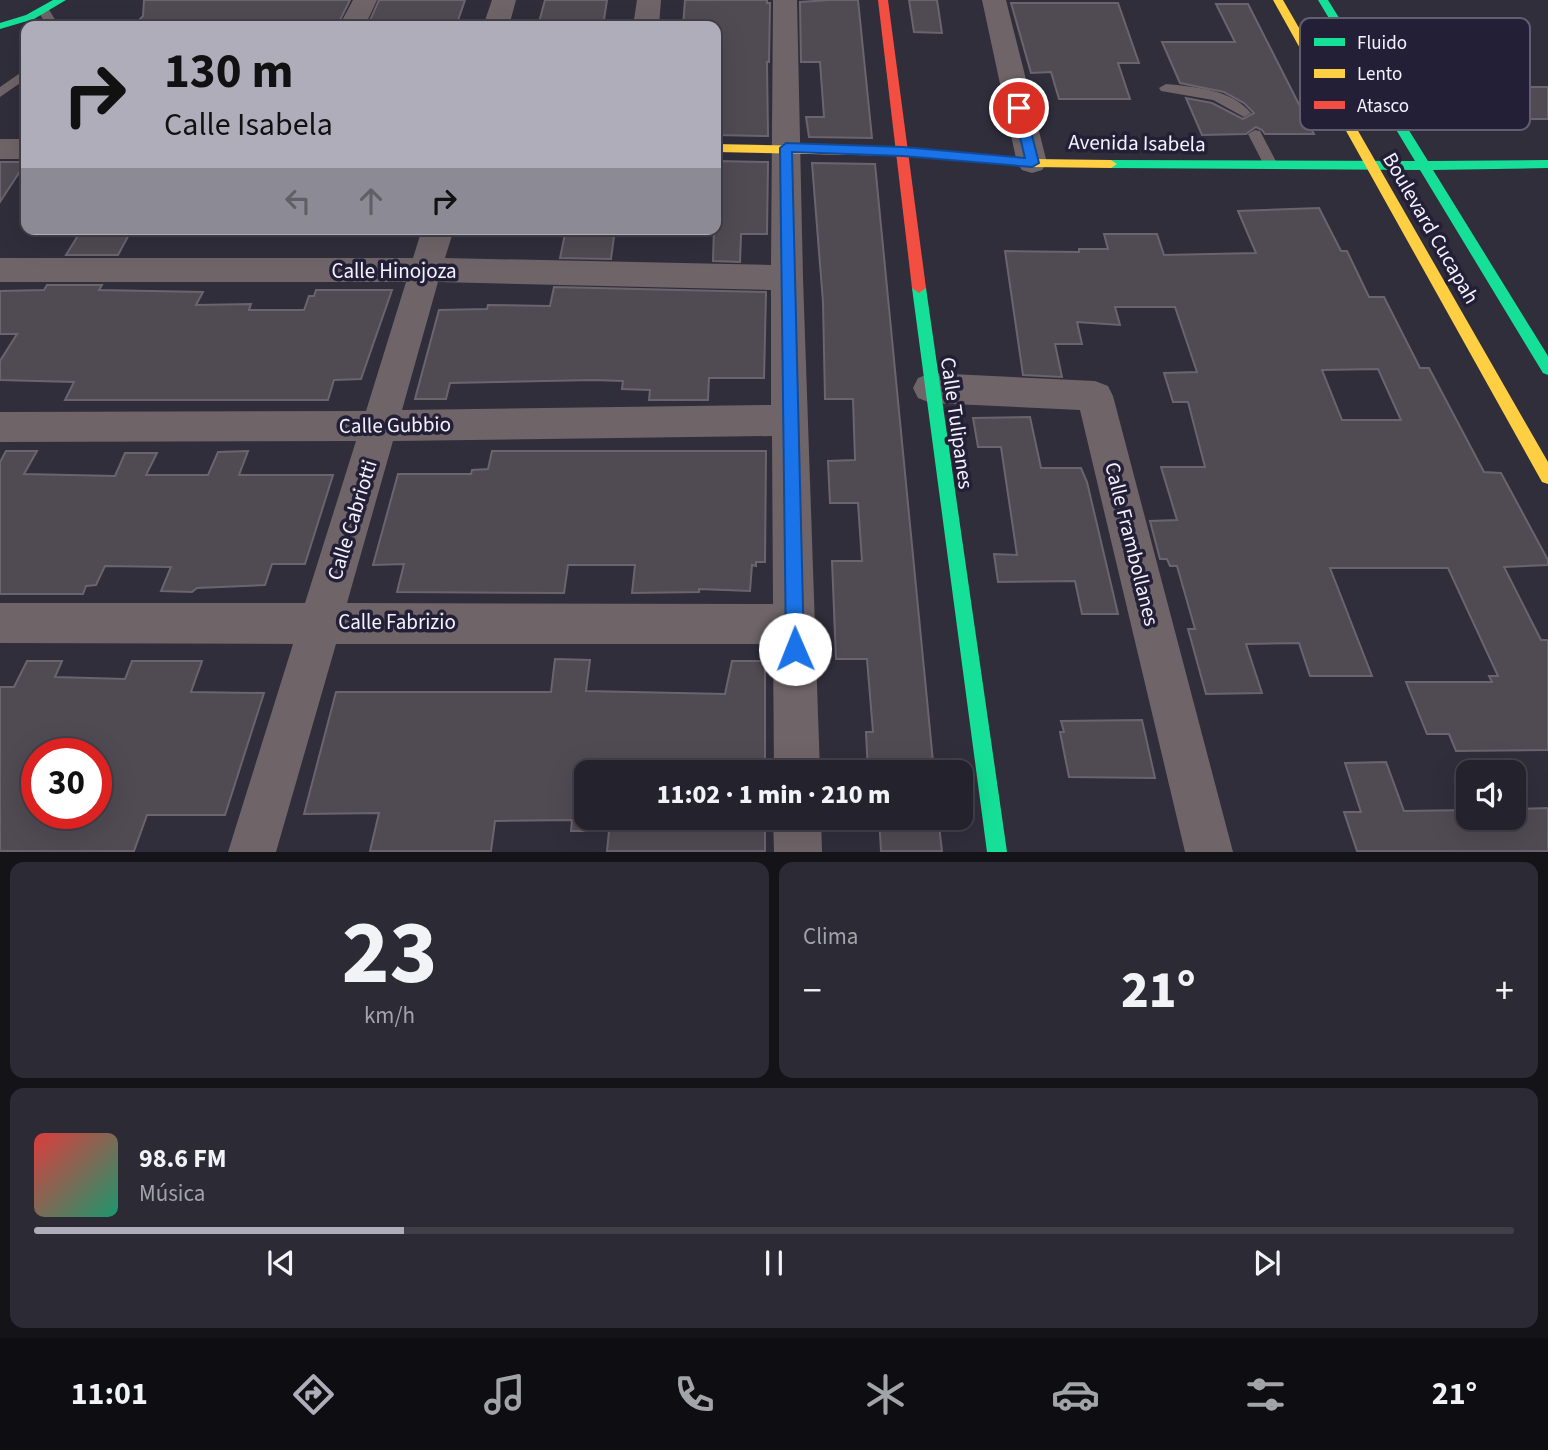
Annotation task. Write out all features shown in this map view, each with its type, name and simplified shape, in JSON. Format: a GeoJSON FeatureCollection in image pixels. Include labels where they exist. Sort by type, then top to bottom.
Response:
{"type":"FeatureCollection","features":[{"type":"Feature","properties":{"kind":"street"},"geometry":{"type":"LineString","coordinates":[[0,35],[8,24],[44,11],[61,0]]}},
{"type":"Feature","properties":{"kind":"street"},"geometry":{"type":"LineString","coordinates":[[354,21],[365,0]]}},
{"type":"Feature","properties":{"kind":"street"},"geometry":{"type":"LineString","coordinates":[[498,21],[504,0]]}},
{"type":"Feature","properties":{"kind":"street"},"geometry":{"type":"LineString","coordinates":[[647,21],[649,0]]}},
{"type":"Feature","properties":{"kind":"street"},"geometry":{"type":"LineString","coordinates":[[785,0],[787,278],[797,760]]}},
{"type":"Feature","properties":{"kind":"street","name":"Calle Tulipanes"},"geometry":{"type":"LineString","coordinates":[[883,0],[931,388],[997,852]]}},
{"type":"Feature","properties":{"kind":"street"},"geometry":{"type":"LineString","coordinates":[[993,0],[1032,163]]}},
{"type":"Feature","properties":{"kind":"street","name":"Boulevard Cucapah"},"geometry":{"type":"LineString","coordinates":[[1278,0],[1300,39]]}},
{"type":"Feature","properties":{"kind":"street","name":"Boulevard Cucapah"},"geometry":{"type":"LineString","coordinates":[[1323,0],[1334,18]]}},
{"type":"Feature","properties":{"kind":"street","name":"Boulevard Cucapah"},"geometry":{"type":"LineString","coordinates":[[1352,130],[1548,477]]}},
{"type":"Feature","properties":{"kind":"street","name":"Boulevard Cucapah"},"geometry":{"type":"LineString","coordinates":[[1402,130],[1548,369]]}},
{"type":"Feature","properties":{"kind":"street","name":"Avenida Isabela"},"geometry":{"type":"LineString","coordinates":[[721,148],[903,152],[1032,163],[1372,166],[1548,164]]}},
{"type":"Feature","properties":{"kind":"street"},"geometry":{"type":"LineString","coordinates":[[0,149],[21,149]]}},
{"type":"Feature","properties":{"kind":"street","name":"Calle Cabriotti"},"geometry":{"type":"LineString","coordinates":[[252,852],[436,235]]}},
{"type":"Feature","properties":{"kind":"street","name":"Calle Hinojoza"},"geometry":{"type":"LineString","coordinates":[[0,270],[426,270],[787,278]]}},
{"type":"Feature","properties":{"kind":"street","name":"Calle Frambollanes"},"geometry":{"type":"LineString","coordinates":[[931,388],[1095,396],[1209,852]]}},
{"type":"Feature","properties":{"kind":"street","name":"Calle Gubbio"},"geometry":{"type":"LineString","coordinates":[[0,427],[380,426],[790,419]]}},
{"type":"Feature","properties":{"kind":"street","name":"Calle Fabrizio"},"geometry":{"type":"LineString","coordinates":[[0,623],[795,624]]}},
{"type":"Feature","properties":{"kind":"street"},"geometry":{"type":"LineString","coordinates":[[797,830],[798,852]]}},
{"type":"Feature","properties":{"kind":"lane"},"geometry":{"type":"LineString","coordinates":[[44,11],[50,21]]}},
{"type":"Feature","properties":{"kind":"lane"},"geometry":{"type":"LineString","coordinates":[[0,93],[21,77]]}},
{"type":"Feature","properties":{"kind":"lane"},"geometry":{"type":"LineString","coordinates":[[1166,88],[1208,92],[1231,101],[1244,113]]}},
{"type":"Feature","properties":{"kind":"lane"},"geometry":{"type":"LineString","coordinates":[[1255,134],[1271,165]]}},
{"type":"Feature","properties":{"kind":"lane"},"geometry":{"type":"LineString","coordinates":[[1530,340],[1548,340]]}},
{"type":"Feature","properties":{"kind":"building"},"geometry":{"type":"Polygon","coordinates":[[[144,0],[350,0],[340,21],[138,21],[143,16],[144,0]]]}},
{"type":"Feature","properties":{"kind":"building"},"geometry":{"type":"Polygon","coordinates":[[[379,0],[465,0],[458,21],[370,21],[379,0]]]}},
{"type":"Feature","properties":{"kind":"building"},"geometry":{"type":"Polygon","coordinates":[[[545,0],[607,0],[604,21],[539,21],[545,0]]]}},
{"type":"Feature","properties":{"kind":"building"},"geometry":{"type":"Polygon","coordinates":[[[685,0],[767,0],[767,3],[770,3],[767,62],[768,136],[721,135],[721,21],[683,21],[685,0]]]}},
{"type":"Feature","properties":{"kind":"building"},"geometry":{"type":"Polygon","coordinates":[[[858,0],[872,138],[809,137],[806,117],[824,117],[820,62],[801,62],[800,2],[858,0]]]}},
{"type":"Feature","properties":{"kind":"building"},"geometry":{"type":"Polygon","coordinates":[[[909,0],[937,0],[942,33],[914,32],[909,0]]]}},
{"type":"Feature","properties":{"kind":"building"},"geometry":{"type":"Polygon","coordinates":[[[1011,3],[1118,3],[1139,63],[1118,63],[1130,99],[1059,99],[1051,72],[1031,73],[1011,3]]]}},
{"type":"Feature","properties":{"kind":"building"},"geometry":{"type":"Polygon","coordinates":[[[1216,4],[1248,4],[1300,106],[1300,130],[1312,130],[1314,134],[1265,134],[1256,127],[1246,134],[1202,135],[1186,98],[1212,103],[1243,119],[1254,113],[1244,103],[1224,92],[1180,83],[1162,42],[1235,42],[1216,4]]]}},
{"type":"Feature","properties":{"kind":"building"},"geometry":{"type":"Polygon","coordinates":[[[1530,87],[1548,87],[1548,119],[1530,119],[1530,87]]]}},
{"type":"Feature","properties":{"kind":"building"},"geometry":{"type":"Polygon","coordinates":[[[721,161],[768,162],[767,234],[741,234],[740,262],[713,261],[714,235],[721,235],[721,161]]]}},
{"type":"Feature","properties":{"kind":"building"},"geometry":{"type":"Polygon","coordinates":[[[0,162],[21,162],[21,170],[0,202],[0,162]]]}},
{"type":"Feature","properties":{"kind":"building"},"geometry":{"type":"Polygon","coordinates":[[[812,163],[875,164],[933,760],[867,760],[866,732],[873,732],[867,659],[836,659],[832,561],[862,561],[858,503],[830,503],[828,461],[855,460],[853,399],[825,399],[823,302],[812,163]]]}},
{"type":"Feature","properties":{"kind":"building"},"geometry":{"type":"Polygon","coordinates":[[[1319,208],[1341,251],[1347,251],[1369,297],[1384,297],[1420,368],[1429,368],[1484,472],[1501,473],[1548,560],[1548,565],[1504,567],[1541,640],[1548,640],[1548,750],[1456,751],[1449,734],[1427,734],[1406,682],[1492,682],[1489,676],[1498,676],[1448,568],[1330,568],[1372,676],[1310,676],[1299,643],[1246,644],[1262,693],[1206,694],[1188,629],[1195,629],[1177,566],[1170,566],[1167,559],[1160,559],[1150,521],[1177,520],[1161,467],[1205,467],[1188,402],[1173,402],[1164,373],[1197,372],[1175,307],[1115,307],[1120,325],[1077,322],[1082,344],[1055,344],[1062,377],[1023,375],[1005,251],[1079,252],[1079,249],[1108,249],[1104,234],[1157,234],[1164,255],[1256,253],[1238,211],[1319,208]],[[1378,369],[1322,370],[1342,420],[1401,420],[1378,369]]]}},
{"type":"Feature","properties":{"kind":"building"},"geometry":{"type":"Polygon","coordinates":[[[78,235],[129,235],[118,255],[66,255],[78,235]]]}},
{"type":"Feature","properties":{"kind":"building"},"geometry":{"type":"Polygon","coordinates":[[[565,235],[614,235],[611,259],[560,258],[565,235]]]}},
{"type":"Feature","properties":{"kind":"building"},"geometry":{"type":"Polygon","coordinates":[[[47,285],[102,285],[99,290],[203,292],[196,305],[251,304],[249,310],[304,310],[309,296],[314,296],[316,290],[392,290],[361,379],[334,380],[328,400],[65,400],[74,382],[0,380],[0,361],[17,334],[0,334],[0,291],[44,290],[47,285]]]}},
{"type":"Feature","properties":{"kind":"building"},"geometry":{"type":"Polygon","coordinates":[[[554,287],[766,292],[764,378],[709,378],[708,400],[649,400],[650,390],[622,389],[623,381],[593,380],[450,383],[446,399],[415,399],[439,310],[487,309],[488,305],[550,306],[554,287]]]}},
{"type":"Feature","properties":{"kind":"building"},"geometry":{"type":"Polygon","coordinates":[[[1030,417],[1041,468],[1081,468],[1087,482],[1118,614],[1082,614],[1075,581],[998,582],[994,554],[1017,555],[1001,447],[978,447],[973,418],[1030,417]]]}},
{"type":"Feature","properties":{"kind":"building"},"geometry":{"type":"Polygon","coordinates":[[[6,451],[37,451],[24,474],[115,476],[125,453],[157,453],[146,475],[208,475],[218,452],[248,451],[239,475],[333,475],[305,564],[272,564],[265,585],[197,588],[192,592],[161,591],[171,567],[105,566],[96,585],[86,586],[83,594],[0,594],[0,462],[6,451]]]}},
{"type":"Feature","properties":{"kind":"building"},"geometry":{"type":"Polygon","coordinates":[[[492,451],[766,451],[765,562],[752,565],[750,591],[699,589],[699,592],[632,593],[635,565],[568,565],[564,593],[397,592],[404,564],[373,565],[398,474],[471,474],[472,470],[488,469],[492,451]]]}},
{"type":"Feature","properties":{"kind":"building"},"geometry":{"type":"Polygon","coordinates":[[[555,659],[590,660],[586,691],[725,694],[732,661],[765,661],[765,760],[574,760],[574,830],[765,830],[765,851],[607,851],[609,831],[571,831],[572,820],[495,821],[491,851],[370,851],[379,813],[304,814],[336,692],[551,692],[555,659]]]}},
{"type":"Feature","properties":{"kind":"building"},"geometry":{"type":"Polygon","coordinates":[[[27,661],[62,661],[55,677],[125,679],[132,661],[202,661],[191,692],[264,693],[225,815],[147,815],[134,851],[0,851],[0,687],[14,687],[27,661]]]}},
{"type":"Feature","properties":{"kind":"building"},"geometry":{"type":"Polygon","coordinates":[[[1142,720],[1155,778],[1069,777],[1060,732],[1064,732],[1061,721],[1142,720]]]}},
{"type":"Feature","properties":{"kind":"building"},"geometry":{"type":"Polygon","coordinates":[[[1386,762],[1404,811],[1456,810],[1456,830],[1526,830],[1526,809],[1548,808],[1548,851],[1357,851],[1344,812],[1361,812],[1345,763],[1386,762]]]}},
{"type":"Feature","properties":{"kind":"building"},"geometry":{"type":"Polygon","coordinates":[[[880,830],[940,830],[942,851],[881,851],[880,830]]]}},
{"type":"Feature","properties":{"kind":"traffic: fast"},"geometry":{"type":"LineString","coordinates":[[0,26],[30,17],[61,0]]}},
{"type":"Feature","properties":{"kind":"traffic: fast"},"geometry":{"type":"LineString","coordinates":[[1323,0],[1334,18]]}},
{"type":"Feature","properties":{"kind":"traffic: fast"},"geometry":{"type":"LineString","coordinates":[[1402,130],[1548,369]]}},
{"type":"Feature","properties":{"kind":"traffic: fast"},"geometry":{"type":"LineString","coordinates":[[1111,164],[1548,164]]}},
{"type":"Feature","properties":{"kind":"traffic: fast"},"geometry":{"type":"LineString","coordinates":[[919,288],[997,852]]}},
{"type":"Feature","properties":{"kind":"traffic: slow"},"geometry":{"type":"LineString","coordinates":[[1278,0],[1300,39]]}},
{"type":"Feature","properties":{"kind":"traffic: slow"},"geometry":{"type":"LineString","coordinates":[[1352,130],[1548,477]]}},
{"type":"Feature","properties":{"kind":"traffic: slow"},"geometry":{"type":"LineString","coordinates":[[721,148],[903,152],[1032,163],[1111,164]]}},
{"type":"Feature","properties":{"kind":"traffic: jam"},"geometry":{"type":"LineString","coordinates":[[883,0],[919,288]]}},
{"type":"Feature","properties":{"kind":"route"},"geometry":{"type":"LineString","coordinates":[[795,649],[786,148],[903,152],[1032,163],[1019,108]]}}]}
